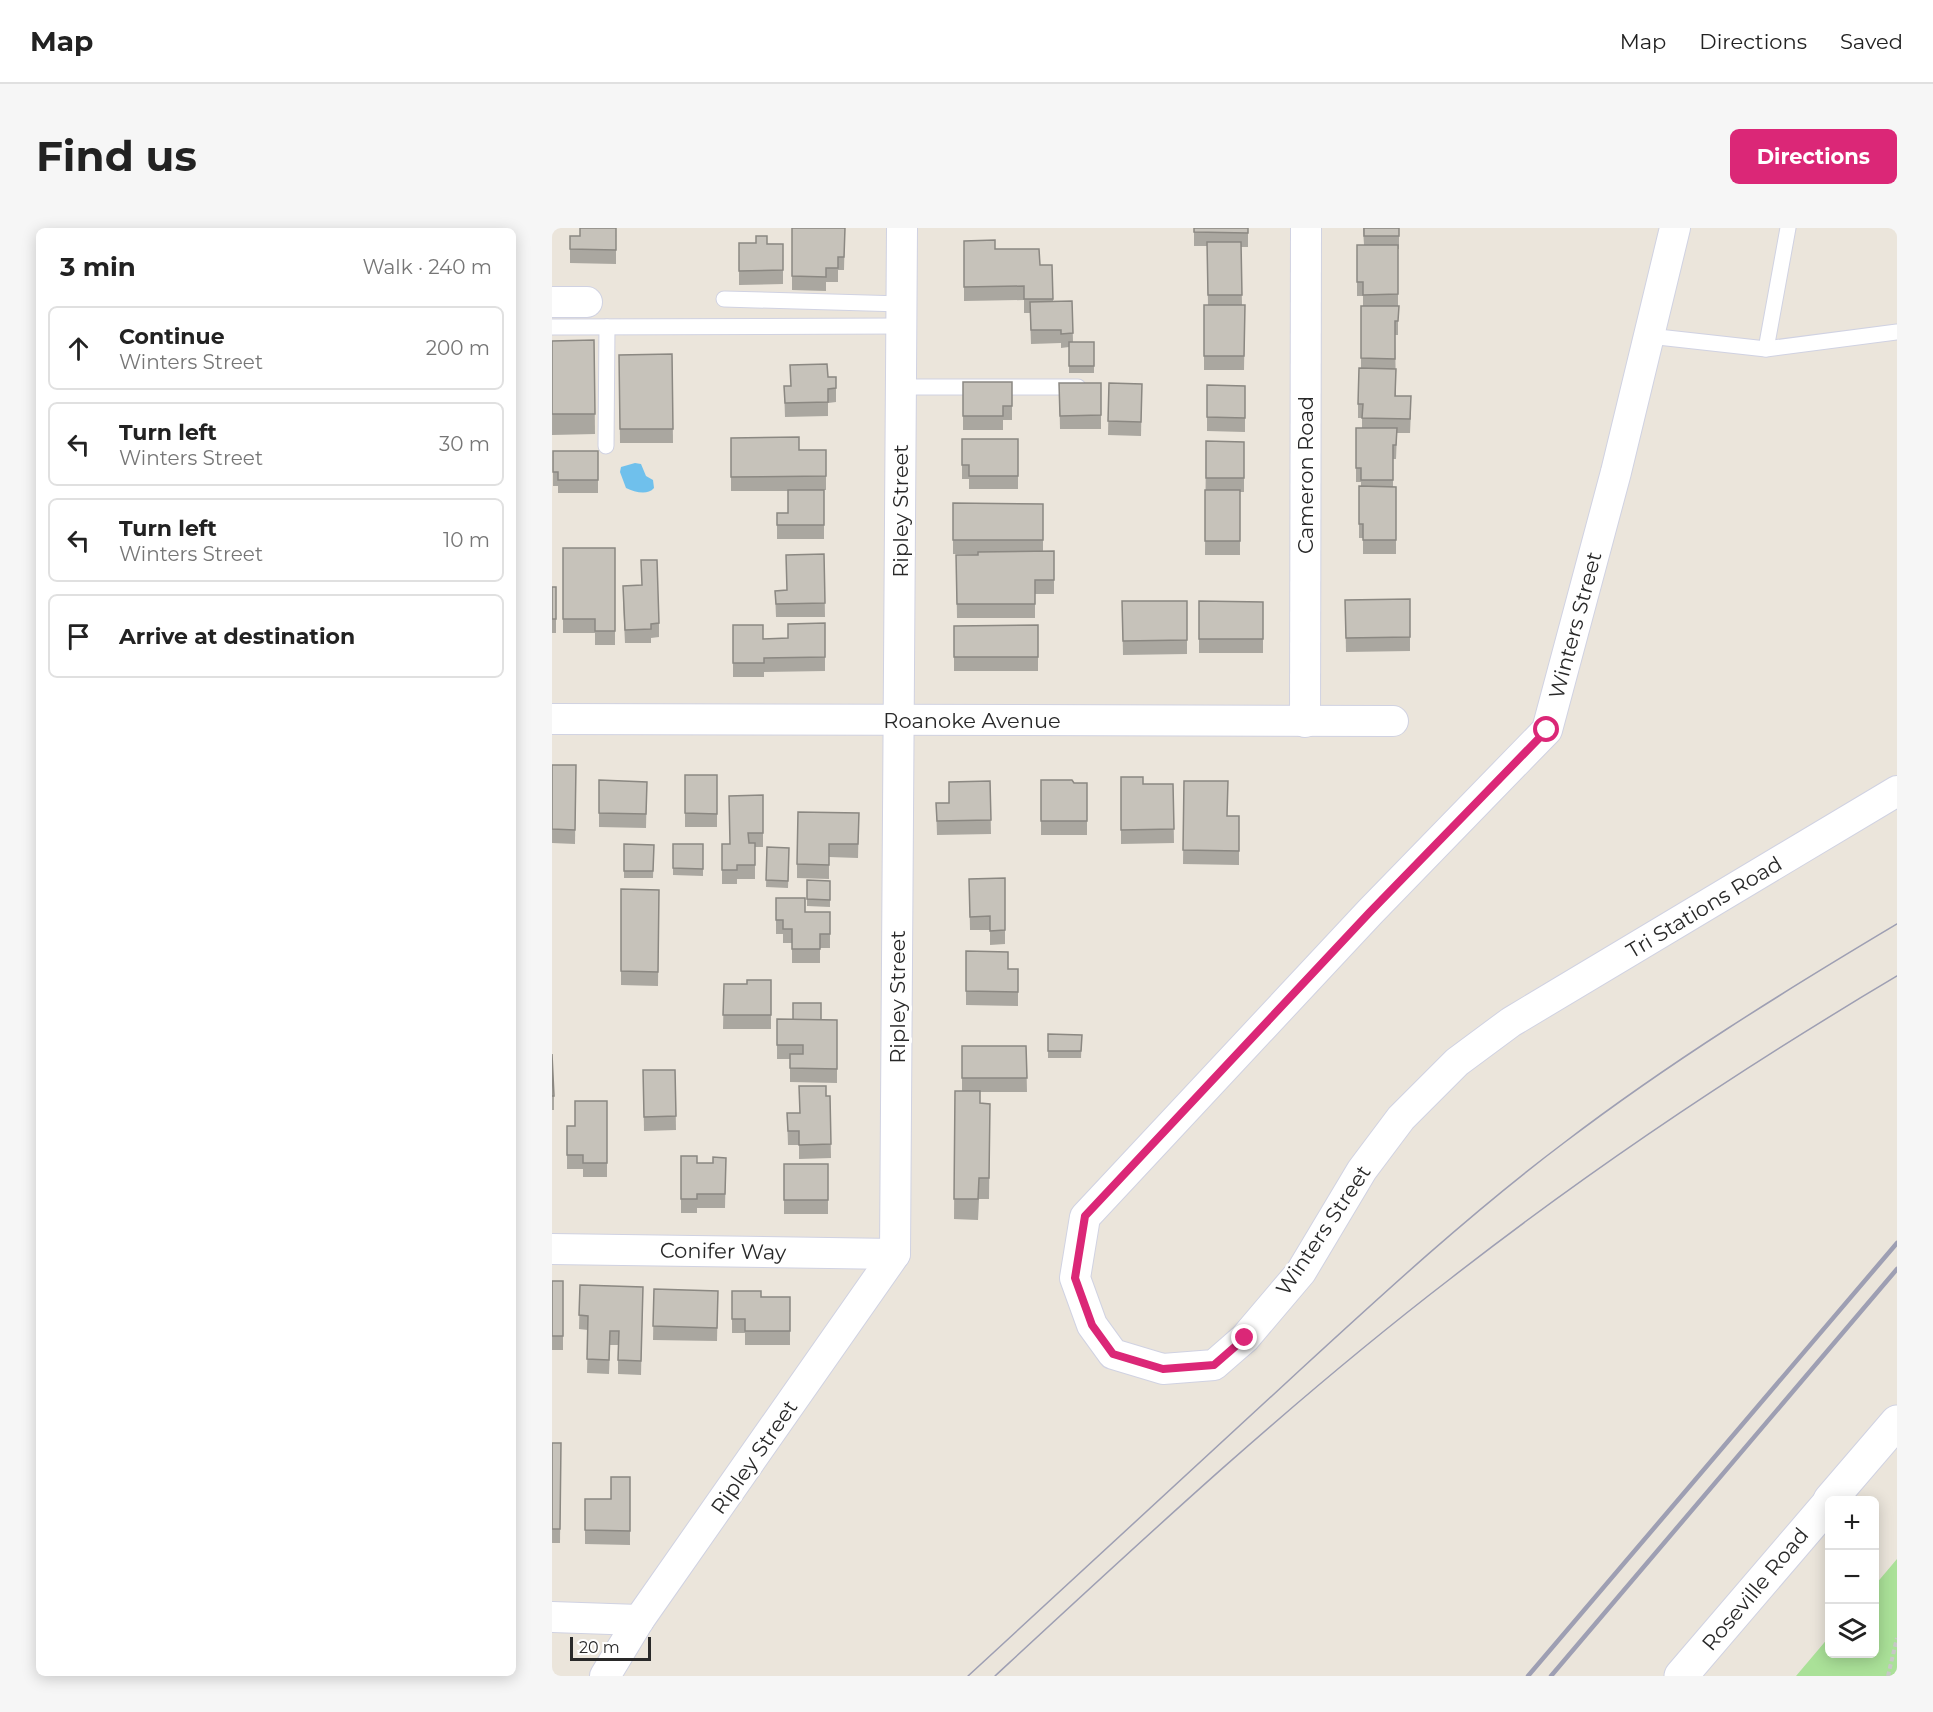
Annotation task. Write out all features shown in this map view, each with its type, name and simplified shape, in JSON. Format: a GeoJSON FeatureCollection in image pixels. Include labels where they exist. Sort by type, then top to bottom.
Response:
{"type":"FeatureCollection","features":[{"type":"Feature","properties":{"kind":"main road","name":"Roseville Road"},"geometry":{"type":"LineString","coordinates":[[1834,1496],[1897,1422]]}},
{"type":"Feature","properties":{"kind":"main road","name":"Roseville Road"},"geometry":{"type":"LineString","coordinates":[[1681,1676],[1825,1507]]}},
{"type":"Feature","properties":{"kind":"street","name":"Ripley Street"},"geometry":{"type":"LineString","coordinates":[[605,1676],[639,1620],[895,1254],[902,228]]}},
{"type":"Feature","properties":{"kind":"street","name":"Cameron Road"},"geometry":{"type":"LineString","coordinates":[[1305,722],[1306,228]]}},
{"type":"Feature","properties":{"kind":"street","name":"Winters Street"},"geometry":{"type":"LineString","coordinates":[[1510,1022],[1457,1062],[1401,1118],[1362,1170],[1301,1272],[1245,1338],[1214,1365],[1163,1369],[1113,1354],[1092,1325],[1075,1278],[1085,1216],[1370,912],[1547,730],[1616,472],[1675,228]]}},
{"type":"Feature","properties":{"kind":"street"},"geometry":{"type":"LineString","coordinates":[[552,302],[587,302]]}},
{"type":"Feature","properties":{"kind":"street","name":"Roanoke Avenue"},"geometry":{"type":"LineString","coordinates":[[552,718],[1393,721]]}},
{"type":"Feature","properties":{"kind":"street","name":"Tri Stations Road"},"geometry":{"type":"LineString","coordinates":[[1510,1022],[1897,791]]}},
{"type":"Feature","properties":{"kind":"street","name":"Conifer Way"},"geometry":{"type":"LineString","coordinates":[[552,1249],[895,1254]]}},
{"type":"Feature","properties":{"kind":"street"},"geometry":{"type":"LineString","coordinates":[[552,1617],[639,1620]]}},
{"type":"Feature","properties":{"kind":"lane"},"geometry":{"type":"LineString","coordinates":[[1766,349],[1788,228]]}},
{"type":"Feature","properties":{"kind":"lane"},"geometry":{"type":"LineString","coordinates":[[724,299],[902,315]]}},
{"type":"Feature","properties":{"kind":"lane"},"geometry":{"type":"LineString","coordinates":[[552,327],[607,327],[902,315]]}},
{"type":"Feature","properties":{"kind":"lane"},"geometry":{"type":"LineString","coordinates":[[606,446],[607,327]]}},
{"type":"Feature","properties":{"kind":"lane"},"geometry":{"type":"LineString","coordinates":[[1648,336],[1766,349],[1897,332]]}},
{"type":"Feature","properties":{"kind":"lane"},"geometry":{"type":"LineString","coordinates":[[901,387],[1098,387]]}},
{"type":"Feature","properties":{"kind":"path"},"geometry":{"type":"LineString","coordinates":[[1888,1674],[1897,1638]]}},
{"type":"Feature","properties":{"kind":"green space"},"geometry":{"type":"Polygon","coordinates":[[[1897,1559],[1897,1676],[1796,1676],[1825,1642],[1825,1658],[1879,1658],[1879,1580],[1897,1559]]]}},
{"type":"Feature","properties":{"kind":"water"},"geometry":{"type":"Polygon","coordinates":[[[635,463],[641,464],[646,476],[653,480],[654,488],[648,492],[626,488],[620,472],[621,467],[635,463]]]}},
{"type":"Feature","properties":{"kind":"building"},"geometry":{"type":"Polygon","coordinates":[[[580,228],[616,228],[616,250],[570,249],[570,236],[580,236],[580,228]]]}},
{"type":"Feature","properties":{"kind":"building"},"geometry":{"type":"Polygon","coordinates":[[[792,228],[845,228],[844,257],[838,257],[838,268],[826,268],[826,277],[792,276],[792,228]]]}},
{"type":"Feature","properties":{"kind":"building"},"geometry":{"type":"Polygon","coordinates":[[[1194,228],[1248,228],[1248,233],[1194,232],[1194,228]]]}},
{"type":"Feature","properties":{"kind":"building"},"geometry":{"type":"Polygon","coordinates":[[[1364,228],[1399,228],[1399,236],[1364,236],[1364,228]]]}},
{"type":"Feature","properties":{"kind":"building"},"geometry":{"type":"Polygon","coordinates":[[[756,236],[767,236],[767,244],[783,244],[783,270],[739,271],[739,243],[756,243],[756,236]]]}},
{"type":"Feature","properties":{"kind":"building"},"geometry":{"type":"Polygon","coordinates":[[[995,240],[995,249],[1039,249],[1040,265],[1052,265],[1053,299],[1024,299],[1024,286],[964,287],[964,241],[995,240]]]}},
{"type":"Feature","properties":{"kind":"building"},"geometry":{"type":"Polygon","coordinates":[[[1207,242],[1241,242],[1242,295],[1208,295],[1207,242]]]}},
{"type":"Feature","properties":{"kind":"building"},"geometry":{"type":"Polygon","coordinates":[[[1357,245],[1398,245],[1398,294],[1363,295],[1363,282],[1357,282],[1357,245]]]}},
{"type":"Feature","properties":{"kind":"building"},"geometry":{"type":"Polygon","coordinates":[[[1072,301],[1073,333],[1061,334],[1061,330],[1031,330],[1030,302],[1072,301]]]}},
{"type":"Feature","properties":{"kind":"building"},"geometry":{"type":"Polygon","coordinates":[[[1204,305],[1245,305],[1244,356],[1204,356],[1204,305]]]}},
{"type":"Feature","properties":{"kind":"building"},"geometry":{"type":"Polygon","coordinates":[[[1361,306],[1399,306],[1398,321],[1395,321],[1395,359],[1361,358],[1361,306]]]}},
{"type":"Feature","properties":{"kind":"building"},"geometry":{"type":"Polygon","coordinates":[[[594,340],[595,414],[552,414],[552,341],[594,340]]]}},
{"type":"Feature","properties":{"kind":"building"},"geometry":{"type":"Polygon","coordinates":[[[1069,342],[1094,342],[1094,366],[1069,366],[1069,342]]]}},
{"type":"Feature","properties":{"kind":"building"},"geometry":{"type":"Polygon","coordinates":[[[672,354],[673,429],[620,429],[619,355],[672,354]]]}},
{"type":"Feature","properties":{"kind":"building"},"geometry":{"type":"Polygon","coordinates":[[[827,364],[828,377],[836,377],[836,388],[828,389],[828,402],[785,403],[784,386],[791,386],[790,365],[827,364]]]}},
{"type":"Feature","properties":{"kind":"building"},"geometry":{"type":"Polygon","coordinates":[[[1359,368],[1396,369],[1395,396],[1411,396],[1410,419],[1362,418],[1363,404],[1358,404],[1359,368]]]}},
{"type":"Feature","properties":{"kind":"building"},"geometry":{"type":"Polygon","coordinates":[[[963,382],[1012,382],[1012,406],[1003,406],[1003,416],[963,416],[963,382]]]}},
{"type":"Feature","properties":{"kind":"building"},"geometry":{"type":"Polygon","coordinates":[[[1059,383],[1101,383],[1101,415],[1060,416],[1059,383]]]}},
{"type":"Feature","properties":{"kind":"building"},"geometry":{"type":"Polygon","coordinates":[[[1109,383],[1142,384],[1141,422],[1108,421],[1109,383]]]}},
{"type":"Feature","properties":{"kind":"building"},"geometry":{"type":"Polygon","coordinates":[[[1207,385],[1245,386],[1245,418],[1207,417],[1207,385]]]}},
{"type":"Feature","properties":{"kind":"building"},"geometry":{"type":"Polygon","coordinates":[[[1356,428],[1397,428],[1396,445],[1393,445],[1393,480],[1361,480],[1361,468],[1356,468],[1356,428]]]}},
{"type":"Feature","properties":{"kind":"building"},"geometry":{"type":"Polygon","coordinates":[[[799,437],[799,450],[826,450],[826,476],[731,477],[731,438],[799,437]]]}},
{"type":"Feature","properties":{"kind":"building"},"geometry":{"type":"Polygon","coordinates":[[[962,439],[1018,439],[1018,476],[969,476],[969,465],[962,465],[962,439]]]}},
{"type":"Feature","properties":{"kind":"building"},"geometry":{"type":"Polygon","coordinates":[[[1206,441],[1244,442],[1244,478],[1206,478],[1206,441]]]}},
{"type":"Feature","properties":{"kind":"building"},"geometry":{"type":"Polygon","coordinates":[[[553,451],[598,451],[598,480],[558,480],[558,472],[553,472],[553,451]]]}},
{"type":"Feature","properties":{"kind":"building"},"geometry":{"type":"Polygon","coordinates":[[[1359,486],[1396,487],[1396,540],[1363,540],[1363,524],[1359,524],[1359,486]]]}},
{"type":"Feature","properties":{"kind":"building"},"geometry":{"type":"Polygon","coordinates":[[[788,490],[824,490],[824,525],[777,525],[777,513],[788,513],[788,490]]]}},
{"type":"Feature","properties":{"kind":"building"},"geometry":{"type":"Polygon","coordinates":[[[1205,490],[1240,490],[1240,541],[1205,541],[1205,490]]]}},
{"type":"Feature","properties":{"kind":"building"},"geometry":{"type":"Polygon","coordinates":[[[953,503],[1043,504],[1043,540],[953,540],[953,503]]]}},
{"type":"Feature","properties":{"kind":"building"},"geometry":{"type":"Polygon","coordinates":[[[563,548],[615,548],[615,631],[595,631],[595,619],[563,619],[563,548]]]}},
{"type":"Feature","properties":{"kind":"building"},"geometry":{"type":"Polygon","coordinates":[[[1054,551],[1054,580],[1035,580],[1035,604],[957,604],[956,555],[978,555],[978,552],[1054,551]]]}},
{"type":"Feature","properties":{"kind":"building"},"geometry":{"type":"Polygon","coordinates":[[[824,554],[825,603],[776,604],[775,591],[787,590],[786,555],[824,554]]]}},
{"type":"Feature","properties":{"kind":"building"},"geometry":{"type":"Polygon","coordinates":[[[641,560],[657,560],[659,623],[651,624],[651,629],[625,630],[623,586],[642,585],[641,560]]]}},
{"type":"Feature","properties":{"kind":"building"},"geometry":{"type":"Polygon","coordinates":[[[552,587],[556,587],[556,619],[552,619],[552,587]]]}},
{"type":"Feature","properties":{"kind":"building"},"geometry":{"type":"Polygon","coordinates":[[[1410,599],[1410,637],[1346,638],[1345,600],[1410,599]]]}},
{"type":"Feature","properties":{"kind":"building"},"geometry":{"type":"Polygon","coordinates":[[[1122,601],[1187,601],[1187,640],[1123,641],[1122,601]]]}},
{"type":"Feature","properties":{"kind":"building"},"geometry":{"type":"Polygon","coordinates":[[[1199,601],[1263,602],[1263,639],[1199,639],[1199,601]]]}},
{"type":"Feature","properties":{"kind":"building"},"geometry":{"type":"Polygon","coordinates":[[[825,623],[825,657],[764,658],[764,663],[733,663],[733,625],[763,625],[763,639],[788,638],[788,624],[825,623]]]}},
{"type":"Feature","properties":{"kind":"building"},"geometry":{"type":"Polygon","coordinates":[[[1038,625],[1038,657],[954,657],[954,626],[1038,625]]]}},
{"type":"Feature","properties":{"kind":"building"},"geometry":{"type":"Polygon","coordinates":[[[552,765],[576,765],[575,830],[552,829],[552,765]]]}},
{"type":"Feature","properties":{"kind":"building"},"geometry":{"type":"Polygon","coordinates":[[[685,775],[717,775],[717,814],[685,813],[685,775]]]}},
{"type":"Feature","properties":{"kind":"building"},"geometry":{"type":"Polygon","coordinates":[[[1121,777],[1143,777],[1143,784],[1173,784],[1174,829],[1121,830],[1121,777]]]}},
{"type":"Feature","properties":{"kind":"building"},"geometry":{"type":"Polygon","coordinates":[[[599,780],[647,782],[646,814],[599,813],[599,780]]]}},
{"type":"Feature","properties":{"kind":"building"},"geometry":{"type":"Polygon","coordinates":[[[1041,780],[1072,780],[1074,783],[1087,783],[1087,821],[1041,821],[1041,780]]]}},
{"type":"Feature","properties":{"kind":"building"},"geometry":{"type":"Polygon","coordinates":[[[990,781],[991,820],[937,821],[936,803],[949,803],[949,782],[990,781]]]}},
{"type":"Feature","properties":{"kind":"building"},"geometry":{"type":"Polygon","coordinates":[[[1184,781],[1228,781],[1227,816],[1239,816],[1239,851],[1183,850],[1184,781]]]}},
{"type":"Feature","properties":{"kind":"building"},"geometry":{"type":"Polygon","coordinates":[[[763,795],[763,833],[748,833],[749,843],[755,843],[755,865],[737,865],[737,870],[722,870],[722,844],[730,844],[729,796],[763,795]]]}},
{"type":"Feature","properties":{"kind":"building"},"geometry":{"type":"Polygon","coordinates":[[[798,812],[859,813],[858,844],[829,844],[829,865],[797,864],[798,812]]]}},
{"type":"Feature","properties":{"kind":"building"},"geometry":{"type":"Polygon","coordinates":[[[624,844],[654,845],[653,871],[624,871],[624,844]]]}},
{"type":"Feature","properties":{"kind":"building"},"geometry":{"type":"Polygon","coordinates":[[[673,844],[703,844],[703,869],[673,868],[673,844]]]}},
{"type":"Feature","properties":{"kind":"building"},"geometry":{"type":"Polygon","coordinates":[[[767,847],[789,848],[788,881],[766,880],[767,847]]]}},
{"type":"Feature","properties":{"kind":"building"},"geometry":{"type":"Polygon","coordinates":[[[1005,878],[1005,930],[990,931],[990,916],[970,917],[969,879],[1005,878]]]}},
{"type":"Feature","properties":{"kind":"building"},"geometry":{"type":"Polygon","coordinates":[[[807,880],[830,881],[830,900],[807,899],[807,880]]]}},
{"type":"Feature","properties":{"kind":"building"},"geometry":{"type":"Polygon","coordinates":[[[621,889],[659,890],[658,972],[621,971],[621,889]]]}},
{"type":"Feature","properties":{"kind":"building"},"geometry":{"type":"Polygon","coordinates":[[[776,898],[805,898],[805,912],[830,912],[830,934],[820,934],[820,949],[792,949],[792,929],[783,929],[783,920],[776,920],[776,898]]]}},
{"type":"Feature","properties":{"kind":"building"},"geometry":{"type":"Polygon","coordinates":[[[966,951],[1008,952],[1008,969],[1018,969],[1018,992],[966,991],[966,951]]]}},
{"type":"Feature","properties":{"kind":"building"},"geometry":{"type":"Polygon","coordinates":[[[747,980],[771,980],[771,1015],[723,1015],[724,984],[747,984],[747,980]]]}},
{"type":"Feature","properties":{"kind":"building"},"geometry":{"type":"Polygon","coordinates":[[[793,1003],[821,1003],[821,1020],[793,1020],[793,1003]]]}},
{"type":"Feature","properties":{"kind":"building"},"geometry":{"type":"Polygon","coordinates":[[[777,1019],[837,1020],[837,1069],[790,1068],[790,1054],[803,1054],[803,1045],[777,1045],[777,1019]]]}},
{"type":"Feature","properties":{"kind":"building"},"geometry":{"type":"Polygon","coordinates":[[[1048,1034],[1082,1035],[1081,1051],[1048,1051],[1048,1034]]]}},
{"type":"Feature","properties":{"kind":"building"},"geometry":{"type":"Polygon","coordinates":[[[962,1046],[1026,1046],[1027,1078],[962,1078],[962,1046]]]}},
{"type":"Feature","properties":{"kind":"building"},"geometry":{"type":"Polygon","coordinates":[[[552,1054],[554,1096],[552,1096],[552,1054]]]}},
{"type":"Feature","properties":{"kind":"building"},"geometry":{"type":"Polygon","coordinates":[[[643,1070],[675,1070],[676,1116],[644,1117],[643,1070]]]}},
{"type":"Feature","properties":{"kind":"building"},"geometry":{"type":"Polygon","coordinates":[[[799,1086],[826,1086],[826,1096],[830,1096],[831,1144],[799,1145],[799,1131],[788,1131],[787,1113],[800,1113],[799,1086]]]}},
{"type":"Feature","properties":{"kind":"building"},"geometry":{"type":"Polygon","coordinates":[[[955,1091],[980,1091],[980,1103],[990,1104],[989,1178],[979,1178],[978,1199],[954,1199],[955,1091]]]}},
{"type":"Feature","properties":{"kind":"building"},"geometry":{"type":"Polygon","coordinates":[[[575,1101],[607,1101],[607,1163],[583,1163],[583,1155],[567,1155],[567,1126],[575,1126],[575,1101]]]}},
{"type":"Feature","properties":{"kind":"building"},"geometry":{"type":"Polygon","coordinates":[[[681,1156],[697,1156],[697,1163],[713,1163],[713,1157],[726,1158],[725,1194],[697,1194],[697,1199],[681,1199],[681,1156]]]}},
{"type":"Feature","properties":{"kind":"building"},"geometry":{"type":"Polygon","coordinates":[[[784,1164],[828,1164],[828,1200],[784,1200],[784,1164]]]}},
{"type":"Feature","properties":{"kind":"building"},"geometry":{"type":"Polygon","coordinates":[[[552,1281],[563,1281],[563,1336],[552,1336],[552,1281]]]}},
{"type":"Feature","properties":{"kind":"building"},"geometry":{"type":"Polygon","coordinates":[[[580,1285],[643,1287],[641,1361],[618,1360],[619,1331],[610,1331],[609,1360],[587,1359],[588,1316],[579,1315],[580,1285]]]}},
{"type":"Feature","properties":{"kind":"building"},"geometry":{"type":"Polygon","coordinates":[[[654,1289],[718,1291],[717,1328],[653,1326],[654,1289]]]}},
{"type":"Feature","properties":{"kind":"building"},"geometry":{"type":"Polygon","coordinates":[[[732,1291],[761,1291],[761,1297],[790,1297],[790,1331],[745,1331],[745,1319],[732,1319],[732,1291]]]}},
{"type":"Feature","properties":{"kind":"building"},"geometry":{"type":"Polygon","coordinates":[[[552,1443],[561,1443],[560,1529],[552,1529],[552,1443]]]}},
{"type":"Feature","properties":{"kind":"building"},"geometry":{"type":"Polygon","coordinates":[[[611,1477],[630,1477],[630,1531],[585,1530],[585,1499],[611,1499],[611,1477]]]}},
{"type":"Feature","properties":{"kind":"tram line"},"geometry":{"type":"LineString","coordinates":[[968,1676],[1365,1311],[1496,1196],[1605,1112],[1686,1056],[1897,924]]}},
{"type":"Feature","properties":{"kind":"tram line"},"geometry":{"type":"LineString","coordinates":[[995,1676],[1275,1423],[1450,1279],[1558,1198],[1669,1120],[1897,976]]}},
{"type":"Feature","properties":{"kind":"railway"},"geometry":{"type":"LineString","coordinates":[[1528,1676],[1897,1243]]}},
{"type":"Feature","properties":{"kind":"railway"},"geometry":{"type":"LineString","coordinates":[[1551,1676],[1897,1269]]}},
{"type":"Feature","properties":{"kind":"route"},"geometry":{"type":"LineString","coordinates":[[1245,1338],[1214,1365],[1163,1369],[1113,1354],[1092,1325],[1075,1278],[1085,1216],[1194,1097],[1547,730]]}}]}
